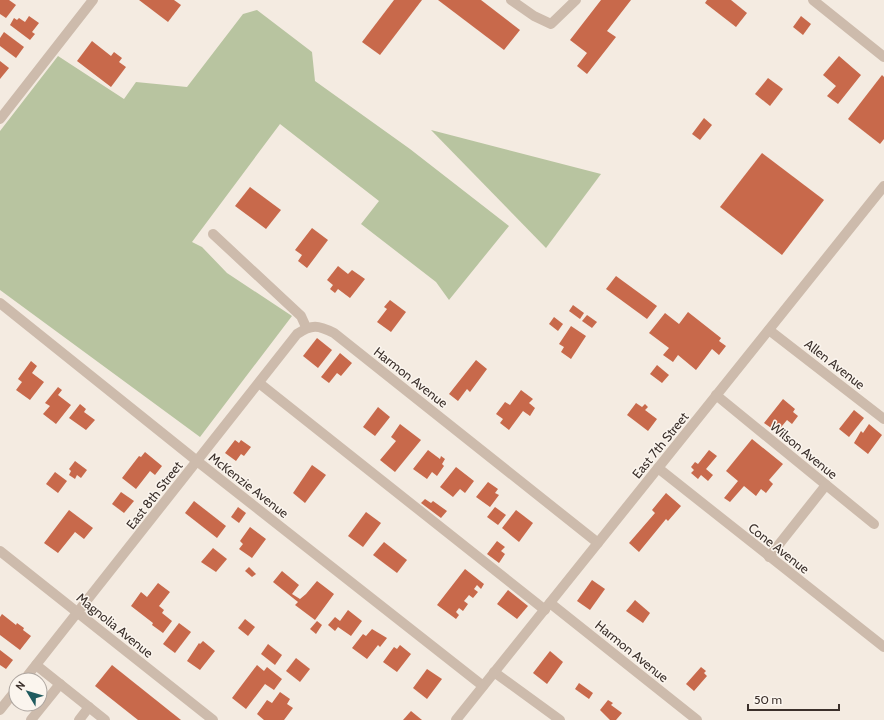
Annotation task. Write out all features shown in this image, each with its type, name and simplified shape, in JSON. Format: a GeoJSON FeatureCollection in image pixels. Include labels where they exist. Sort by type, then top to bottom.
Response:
{"type":"FeatureCollection","features":[{"type":"Feature","properties":{"kind":"street"},"geometry":{"type":"LineString","coordinates":[[511,0],[534,16],[551,24],[576,0]]}},
{"type":"Feature","properties":{"kind":"street"},"geometry":{"type":"LineString","coordinates":[[813,0],[884,57]]}},
{"type":"Feature","properties":{"kind":"street"},"geometry":{"type":"LineString","coordinates":[[0,119],[88,2]]}},
{"type":"Feature","properties":{"kind":"street","name":"East 7th Street"},"geometry":{"type":"LineString","coordinates":[[456,720],[884,186]]}},
{"type":"Feature","properties":{"kind":"street"},"geometry":{"type":"LineString","coordinates":[[213,234],[301,316],[306,327]]}},
{"type":"Feature","properties":{"kind":"street","name":"McKenzie Avenue"},"geometry":{"type":"LineString","coordinates":[[0,303],[197,461],[483,686]]}},
{"type":"Feature","properties":{"kind":"street","name":"Harmon Avenue"},"geometry":{"type":"LineString","coordinates":[[306,327],[321,326],[334,333],[598,543]]}},
{"type":"Feature","properties":{"kind":"street","name":"East 8th Street"},"geometry":{"type":"LineString","coordinates":[[30,672],[297,334],[306,327]]}},
{"type":"Feature","properties":{"kind":"street","name":"Allen Avenue"},"geometry":{"type":"LineString","coordinates":[[769,330],[884,420]]}},
{"type":"Feature","properties":{"kind":"street","name":"Harmon Avenue"},"geometry":{"type":"LineString","coordinates":[[259,383],[697,720]]}},
{"type":"Feature","properties":{"kind":"street","name":"Wilson Avenue"},"geometry":{"type":"LineString","coordinates":[[716,395],[874,524]]}},
{"type":"Feature","properties":{"kind":"street","name":"Cone Avenue"},"geometry":{"type":"LineString","coordinates":[[658,468],[884,647]]}},
{"type":"Feature","properties":{"kind":"street"},"geometry":{"type":"LineString","coordinates":[[769,557],[826,485]]}},
{"type":"Feature","properties":{"kind":"street","name":"Magnolia Avenue"},"geometry":{"type":"LineString","coordinates":[[0,551],[213,720]]}},
{"type":"Feature","properties":{"kind":"street"},"geometry":{"type":"LineString","coordinates":[[36,665],[105,720]]}},
{"type":"Feature","properties":{"kind":"street"},"geometry":{"type":"LineString","coordinates":[[494,672],[560,720]]}},
{"type":"Feature","properties":{"kind":"street"},"geometry":{"type":"LineString","coordinates":[[31,720],[60,684]]}},
{"type":"Feature","properties":{"kind":"street"},"geometry":{"type":"LineString","coordinates":[[1,706],[8,699]]}},
{"type":"Feature","properties":{"kind":"street"},"geometry":{"type":"LineString","coordinates":[[79,720],[89,707]]}},
{"type":"Feature","properties":{"kind":"green space"},"geometry":{"type":"Polygon","coordinates":[[[257,10],[312,52],[315,81],[410,149],[509,226],[449,300],[436,282],[361,224],[379,201],[280,124],[192,242],[202,247],[227,273],[292,316],[200,437],[0,290],[0,131],[58,56],[124,99],[136,82],[187,87],[243,14],[257,10]]]}},
{"type":"Feature","properties":{"kind":"green space"},"geometry":{"type":"Polygon","coordinates":[[[431,130],[601,174],[546,248],[431,130]]]}},
{"type":"Feature","properties":{"kind":"building"},"geometry":{"type":"Polygon","coordinates":[[[0,0],[9,0],[16,5],[6,18],[0,14],[0,0]]]}},
{"type":"Feature","properties":{"kind":"building"},"geometry":{"type":"Polygon","coordinates":[[[139,0],[174,0],[181,5],[168,22],[139,0]]]}},
{"type":"Feature","properties":{"kind":"building"},"geometry":{"type":"Polygon","coordinates":[[[394,0],[422,0],[380,55],[362,42],[394,0]]]}},
{"type":"Feature","properties":{"kind":"building"},"geometry":{"type":"Polygon","coordinates":[[[438,0],[481,0],[520,30],[504,50],[438,0]]]}},
{"type":"Feature","properties":{"kind":"building"},"geometry":{"type":"Polygon","coordinates":[[[601,0],[631,0],[607,31],[616,37],[587,74],[577,66],[587,53],[570,40],[601,0]]]}},
{"type":"Feature","properties":{"kind":"building"},"geometry":{"type":"Polygon","coordinates":[[[707,0],[731,0],[747,13],[736,27],[705,3],[707,0]]]}},
{"type":"Feature","properties":{"kind":"building"},"geometry":{"type":"Polygon","coordinates":[[[29,16],[39,23],[32,32],[35,34],[30,40],[10,25],[14,18],[17,20],[19,18],[25,22],[29,16]]]}},
{"type":"Feature","properties":{"kind":"building"},"geometry":{"type":"Polygon","coordinates":[[[801,16],[811,24],[803,35],[793,27],[801,16]]]}},
{"type":"Feature","properties":{"kind":"building"},"geometry":{"type":"Polygon","coordinates":[[[4,32],[24,47],[16,58],[0,46],[0,38],[4,32]]]}},
{"type":"Feature","properties":{"kind":"building"},"geometry":{"type":"Polygon","coordinates":[[[92,41],[111,56],[114,52],[122,58],[119,62],[126,67],[111,87],[77,61],[92,41]]]}},
{"type":"Feature","properties":{"kind":"building"},"geometry":{"type":"Polygon","coordinates":[[[839,56],[861,75],[838,104],[827,96],[836,86],[823,75],[839,56]]]}},
{"type":"Feature","properties":{"kind":"building"},"geometry":{"type":"Polygon","coordinates":[[[0,61],[9,68],[0,79],[0,61]]]}},
{"type":"Feature","properties":{"kind":"building"},"geometry":{"type":"Polygon","coordinates":[[[882,75],[884,77],[884,139],[880,144],[848,119],[882,75]]]}},
{"type":"Feature","properties":{"kind":"building"},"geometry":{"type":"Polygon","coordinates":[[[768,78],[783,89],[770,106],[755,94],[768,78]]]}},
{"type":"Feature","properties":{"kind":"building"},"geometry":{"type":"Polygon","coordinates":[[[704,118],[712,125],[700,140],[692,134],[704,118]]]}},
{"type":"Feature","properties":{"kind":"building"},"geometry":{"type":"Polygon","coordinates":[[[762,153],[824,200],[782,255],[720,207],[762,153]]]}},
{"type":"Feature","properties":{"kind":"building"},"geometry":{"type":"Polygon","coordinates":[[[250,187],[281,210],[266,229],[235,206],[250,187]]]}},
{"type":"Feature","properties":{"kind":"building"},"geometry":{"type":"Polygon","coordinates":[[[312,228],[328,240],[307,268],[298,261],[302,255],[295,250],[312,228]]]}},
{"type":"Feature","properties":{"kind":"building"},"geometry":{"type":"Polygon","coordinates":[[[338,266],[348,274],[352,270],[365,279],[350,298],[338,289],[335,293],[330,289],[333,285],[327,280],[338,266]]]}},
{"type":"Feature","properties":{"kind":"building"},"geometry":{"type":"Polygon","coordinates":[[[616,276],[657,306],[647,319],[606,289],[616,276]]]}},
{"type":"Feature","properties":{"kind":"building"},"geometry":{"type":"Polygon","coordinates":[[[390,300],[406,312],[391,332],[377,322],[387,309],[384,307],[390,300]]]}},
{"type":"Feature","properties":{"kind":"building"},"geometry":{"type":"Polygon","coordinates":[[[573,305],[584,313],[580,319],[569,311],[573,305]]]}},
{"type":"Feature","properties":{"kind":"building"},"geometry":{"type":"Polygon","coordinates":[[[688,312],[721,338],[719,341],[726,346],[719,355],[712,349],[696,370],[678,355],[673,362],[663,355],[669,348],[649,333],[665,313],[679,324],[688,312]]]}},
{"type":"Feature","properties":{"kind":"building"},"geometry":{"type":"Polygon","coordinates":[[[587,315],[597,322],[592,328],[582,321],[587,315]]]}},
{"type":"Feature","properties":{"kind":"building"},"geometry":{"type":"Polygon","coordinates":[[[554,317],[563,324],[558,331],[549,324],[554,317]]]}},
{"type":"Feature","properties":{"kind":"building"},"geometry":{"type":"Polygon","coordinates":[[[571,326],[586,336],[571,359],[561,352],[564,347],[559,344],[571,326]]]}},
{"type":"Feature","properties":{"kind":"building"},"geometry":{"type":"Polygon","coordinates":[[[317,338],[332,350],[318,368],[303,356],[317,338]]]}},
{"type":"Feature","properties":{"kind":"building"},"geometry":{"type":"Polygon","coordinates":[[[340,353],[352,363],[341,376],[337,373],[329,383],[321,377],[340,353]]]}},
{"type":"Feature","properties":{"kind":"building"},"geometry":{"type":"Polygon","coordinates":[[[476,360],[487,369],[470,392],[467,389],[458,401],[449,394],[476,360]]]}},
{"type":"Feature","properties":{"kind":"building"},"geometry":{"type":"Polygon","coordinates":[[[31,361],[37,366],[32,373],[44,382],[30,400],[16,390],[22,382],[18,379],[31,361]]]}},
{"type":"Feature","properties":{"kind":"building"},"geometry":{"type":"Polygon","coordinates":[[[657,365],[669,375],[662,383],[650,374],[657,365]]]}},
{"type":"Feature","properties":{"kind":"building"},"geometry":{"type":"Polygon","coordinates":[[[58,387],[62,390],[58,395],[71,405],[56,424],[43,414],[50,406],[45,403],[58,387]]]}},
{"type":"Feature","properties":{"kind":"building"},"geometry":{"type":"Polygon","coordinates":[[[521,390],[533,399],[529,403],[535,408],[530,416],[523,411],[509,430],[500,423],[503,419],[496,414],[505,402],[510,405],[521,390]]]}},
{"type":"Feature","properties":{"kind":"building"},"geometry":{"type":"Polygon","coordinates":[[[783,399],[795,409],[793,412],[798,416],[792,424],[787,420],[777,432],[764,423],[783,399]]]}},
{"type":"Feature","properties":{"kind":"building"},"geometry":{"type":"Polygon","coordinates":[[[636,403],[642,407],[645,404],[648,407],[645,410],[657,419],[648,431],[627,415],[636,403]]]}},
{"type":"Feature","properties":{"kind":"building"},"geometry":{"type":"Polygon","coordinates":[[[80,404],[86,409],[84,412],[95,420],[86,430],[69,418],[80,404]]]}},
{"type":"Feature","properties":{"kind":"building"},"geometry":{"type":"Polygon","coordinates":[[[378,407],[390,417],[375,436],[363,427],[378,407]]]}},
{"type":"Feature","properties":{"kind":"building"},"geometry":{"type":"Polygon","coordinates":[[[854,410],[864,418],[849,437],[839,429],[854,410]]]}},
{"type":"Feature","properties":{"kind":"building"},"geometry":{"type":"Polygon","coordinates":[[[400,424],[421,440],[395,472],[380,460],[396,441],[391,437],[400,424]]]}},
{"type":"Feature","properties":{"kind":"building"},"geometry":{"type":"Polygon","coordinates":[[[869,424],[882,435],[868,454],[854,443],[861,431],[863,433],[869,424]]]}},
{"type":"Feature","properties":{"kind":"building"},"geometry":{"type":"Polygon","coordinates":[[[752,439],[783,464],[769,480],[773,484],[766,493],[761,489],[756,496],[744,486],[730,502],[724,498],[738,481],[726,471],[752,439]]]}},
{"type":"Feature","properties":{"kind":"building"},"geometry":{"type":"Polygon","coordinates":[[[235,440],[239,443],[241,440],[251,447],[244,456],[241,454],[236,461],[225,453],[235,440]]]}},
{"type":"Feature","properties":{"kind":"building"},"geometry":{"type":"Polygon","coordinates":[[[428,450],[440,459],[441,456],[445,459],[442,464],[444,466],[437,476],[432,472],[427,479],[413,469],[428,450]]]}},
{"type":"Feature","properties":{"kind":"building"},"geometry":{"type":"Polygon","coordinates":[[[709,450],[717,456],[706,469],[713,475],[708,481],[701,475],[698,479],[691,473],[694,470],[691,467],[695,462],[698,464],[709,450]]]}},
{"type":"Feature","properties":{"kind":"building"},"geometry":{"type":"Polygon","coordinates":[[[145,452],[162,466],[155,475],[150,471],[136,489],[122,478],[139,456],[141,457],[145,452]]]}},
{"type":"Feature","properties":{"kind":"building"},"geometry":{"type":"Polygon","coordinates":[[[75,461],[87,470],[81,478],[77,475],[75,479],[69,475],[71,471],[69,469],[75,461]]]}},
{"type":"Feature","properties":{"kind":"building"},"geometry":{"type":"Polygon","coordinates":[[[312,465],[326,475],[305,503],[293,493],[312,465]]]}},
{"type":"Feature","properties":{"kind":"building"},"geometry":{"type":"Polygon","coordinates":[[[456,467],[474,481],[465,493],[460,489],[453,497],[440,487],[456,467]]]}},
{"type":"Feature","properties":{"kind":"building"},"geometry":{"type":"Polygon","coordinates":[[[55,472],[67,481],[58,493],[46,484],[55,472]]]}},
{"type":"Feature","properties":{"kind":"building"},"geometry":{"type":"Polygon","coordinates":[[[488,482],[498,489],[495,493],[499,495],[490,507],[476,497],[488,482]]]}},
{"type":"Feature","properties":{"kind":"building"},"geometry":{"type":"Polygon","coordinates":[[[121,492],[134,501],[124,513],[112,504],[121,492]]]}},
{"type":"Feature","properties":{"kind":"building"},"geometry":{"type":"Polygon","coordinates":[[[666,493],[681,506],[668,521],[666,519],[639,552],[629,543],[655,513],[652,510],[666,493]]]}},
{"type":"Feature","properties":{"kind":"building"},"geometry":{"type":"Polygon","coordinates":[[[425,499],[431,503],[433,501],[447,511],[441,518],[421,503],[425,499]]]}},
{"type":"Feature","properties":{"kind":"building"},"geometry":{"type":"Polygon","coordinates":[[[194,501],[226,526],[217,538],[185,513],[194,501]]]}},
{"type":"Feature","properties":{"kind":"building"},"geometry":{"type":"Polygon","coordinates":[[[238,507],[246,513],[239,523],[231,517],[238,507]]]}},
{"type":"Feature","properties":{"kind":"building"},"geometry":{"type":"Polygon","coordinates":[[[495,507],[506,515],[498,525],[487,517],[495,507]]]}},
{"type":"Feature","properties":{"kind":"building"},"geometry":{"type":"Polygon","coordinates":[[[69,510],[93,528],[84,539],[75,532],[58,553],[44,543],[69,510]]]}},
{"type":"Feature","properties":{"kind":"building"},"geometry":{"type":"Polygon","coordinates":[[[516,510],[533,523],[519,542],[502,528],[516,510]]]}},
{"type":"Feature","properties":{"kind":"building"},"geometry":{"type":"Polygon","coordinates":[[[366,512],[381,523],[363,547],[348,536],[366,512]]]}},
{"type":"Feature","properties":{"kind":"building"},"geometry":{"type":"Polygon","coordinates":[[[250,527],[266,539],[252,558],[239,549],[243,544],[240,541],[250,527]]]}},
{"type":"Feature","properties":{"kind":"building"},"geometry":{"type":"Polygon","coordinates":[[[497,541],[505,547],[501,551],[505,554],[499,563],[487,554],[497,541]]]}},
{"type":"Feature","properties":{"kind":"building"},"geometry":{"type":"Polygon","coordinates":[[[384,542],[407,560],[397,573],[373,555],[384,542]]]}},
{"type":"Feature","properties":{"kind":"building"},"geometry":{"type":"Polygon","coordinates":[[[213,548],[227,559],[216,572],[201,562],[213,548]]]}},
{"type":"Feature","properties":{"kind":"building"},"geometry":{"type":"Polygon","coordinates":[[[249,567],[256,574],[252,577],[245,571],[249,567]]]}},
{"type":"Feature","properties":{"kind":"building"},"geometry":{"type":"Polygon","coordinates":[[[465,569],[484,584],[481,589],[477,585],[474,589],[478,592],[473,598],[469,595],[464,601],[468,604],[463,611],[459,608],[456,612],[459,615],[456,619],[437,605],[465,569]]]}},
{"type":"Feature","properties":{"kind":"building"},"geometry":{"type":"Polygon","coordinates":[[[282,571],[299,585],[292,594],[300,599],[317,581],[334,594],[315,620],[295,605],[298,602],[273,582],[282,571]]]}},
{"type":"Feature","properties":{"kind":"building"},"geometry":{"type":"Polygon","coordinates":[[[592,580],[605,589],[590,610],[577,601],[592,580]]]}},
{"type":"Feature","properties":{"kind":"building"},"geometry":{"type":"Polygon","coordinates":[[[158,583],[170,592],[159,606],[164,610],[162,613],[172,621],[163,633],[131,606],[141,592],[147,597],[158,583]]]}},
{"type":"Feature","properties":{"kind":"building"},"geometry":{"type":"Polygon","coordinates":[[[508,590],[528,606],[517,619],[497,604],[508,590]]]}},
{"type":"Feature","properties":{"kind":"building"},"geometry":{"type":"Polygon","coordinates":[[[635,600],[650,613],[643,623],[626,611],[635,600]]]}},
{"type":"Feature","properties":{"kind":"building"},"geometry":{"type":"Polygon","coordinates":[[[348,610],[362,621],[351,636],[338,627],[335,631],[328,625],[335,617],[340,621],[348,610]]]}},
{"type":"Feature","properties":{"kind":"building"},"geometry":{"type":"Polygon","coordinates":[[[2,614],[16,625],[17,623],[24,628],[23,630],[31,636],[20,650],[0,635],[0,617],[2,614]]]}},
{"type":"Feature","properties":{"kind":"building"},"geometry":{"type":"Polygon","coordinates":[[[245,619],[255,627],[248,636],[238,628],[245,619]]]}},
{"type":"Feature","properties":{"kind":"building"},"geometry":{"type":"Polygon","coordinates":[[[317,621],[322,625],[316,634],[310,629],[317,621]]]}},
{"type":"Feature","properties":{"kind":"building"},"geometry":{"type":"Polygon","coordinates":[[[179,623],[191,632],[175,653],[163,644],[179,623]]]}},
{"type":"Feature","properties":{"kind":"building"},"geometry":{"type":"Polygon","coordinates":[[[372,629],[387,638],[380,647],[378,645],[367,659],[352,648],[363,634],[366,636],[372,629]]]}},
{"type":"Feature","properties":{"kind":"building"},"geometry":{"type":"Polygon","coordinates":[[[203,641],[215,651],[200,670],[187,661],[199,643],[200,644],[203,641]]]}},
{"type":"Feature","properties":{"kind":"building"},"geometry":{"type":"Polygon","coordinates":[[[268,644],[282,655],[275,665],[261,654],[268,644]]]}},
{"type":"Feature","properties":{"kind":"building"},"geometry":{"type":"Polygon","coordinates":[[[400,645],[411,654],[397,672],[383,662],[394,647],[397,649],[400,645]]]}},
{"type":"Feature","properties":{"kind":"building"},"geometry":{"type":"Polygon","coordinates":[[[0,650],[13,660],[6,669],[0,665],[0,650]]]}},
{"type":"Feature","properties":{"kind":"building"},"geometry":{"type":"Polygon","coordinates":[[[550,651],[563,662],[547,684],[533,673],[550,651]]]}},
{"type":"Feature","properties":{"kind":"building"},"geometry":{"type":"Polygon","coordinates":[[[296,658],[310,669],[300,682],[286,671],[296,658]]]}},
{"type":"Feature","properties":{"kind":"building"},"geometry":{"type":"Polygon","coordinates":[[[112,665],[181,720],[138,720],[95,686],[112,665]]]}},
{"type":"Feature","properties":{"kind":"building"},"geometry":{"type":"Polygon","coordinates":[[[257,665],[264,671],[267,667],[282,679],[274,690],[265,684],[246,709],[232,698],[257,665]]]}},
{"type":"Feature","properties":{"kind":"building"},"geometry":{"type":"Polygon","coordinates":[[[701,667],[706,671],[704,673],[707,676],[694,691],[686,684],[701,667]]]}},
{"type":"Feature","properties":{"kind":"building"},"geometry":{"type":"Polygon","coordinates":[[[427,669],[442,679],[427,699],[413,688],[427,669]]]}},
{"type":"Feature","properties":{"kind":"building"},"geometry":{"type":"Polygon","coordinates":[[[579,683],[593,693],[589,699],[575,689],[579,683]]]}},
{"type":"Feature","properties":{"kind":"building"},"geometry":{"type":"Polygon","coordinates":[[[280,692],[290,699],[287,704],[293,708],[284,720],[264,720],[257,714],[267,700],[272,703],[280,692]]]}},
{"type":"Feature","properties":{"kind":"building"},"geometry":{"type":"Polygon","coordinates":[[[608,700],[613,703],[611,705],[622,713],[616,720],[610,720],[600,710],[608,700]]]}},
{"type":"Feature","properties":{"kind":"building"},"geometry":{"type":"Polygon","coordinates":[[[411,711],[422,720],[403,720],[411,711]]]}}]}
